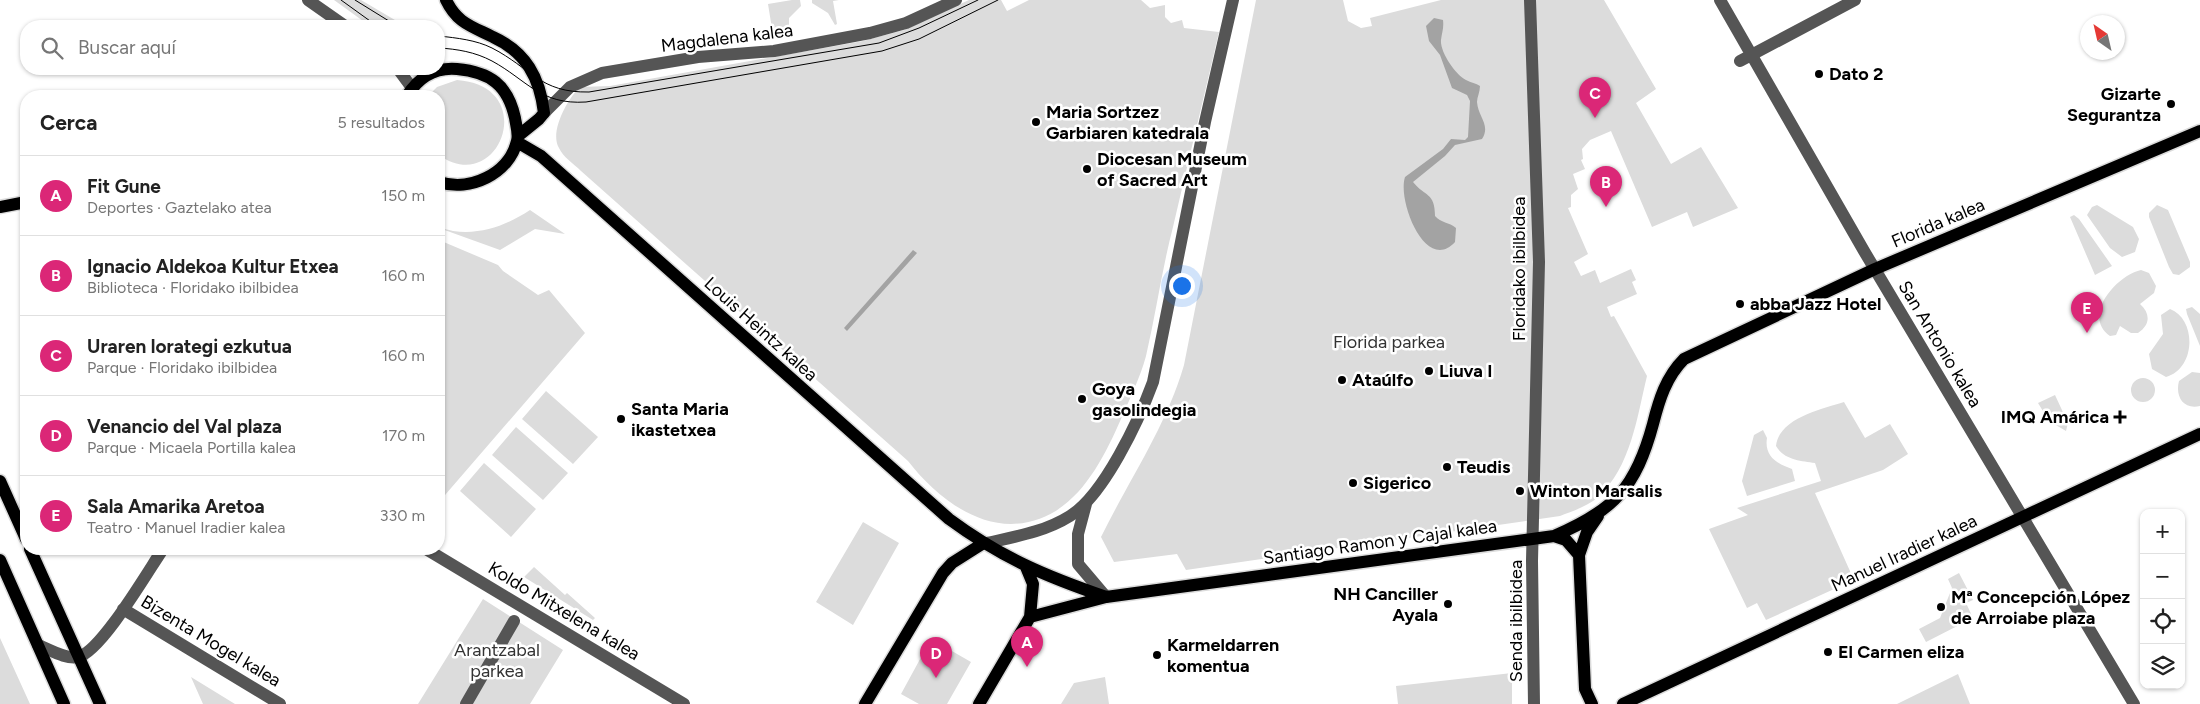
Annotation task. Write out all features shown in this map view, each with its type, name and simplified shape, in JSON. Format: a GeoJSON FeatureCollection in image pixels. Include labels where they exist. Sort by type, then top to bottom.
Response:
{"type":"FeatureCollection","features":[{"type":"Feature","properties":{"kind":"main road"},"geometry":{"type":"LineString","coordinates":[[446,0],[459,20],[512,48],[524,60],[538,80],[544,113]]}},
{"type":"Feature","properties":{"kind":"main road"},"geometry":{"type":"LineString","coordinates":[[445,69],[479,73],[504,89],[510,100],[517,139],[503,166],[490,177],[474,183],[457,186],[445,183]]}},
{"type":"Feature","properties":{"kind":"main road"},"geometry":{"type":"LineString","coordinates":[[411,90],[426,75]]}},
{"type":"Feature","properties":{"kind":"main road","name":"Magdalena kalea"},"geometry":{"type":"LineString","coordinates":[[517,139],[544,113]]}},
{"type":"Feature","properties":{"kind":"main road","name":"Florida kalea"},"geometry":{"type":"LineString","coordinates":[[1693,354],[1875,269],[2200,131]]}},
{"type":"Feature","properties":{"kind":"main road","name":"Louis Heintz kalea"},"geometry":{"type":"LineString","coordinates":[[517,139],[541,156],[891,469],[949,519],[982,544]]}},
{"type":"Feature","properties":{"kind":"main road"},"geometry":{"type":"LineString","coordinates":[[0,206],[20,203]]}},
{"type":"Feature","properties":{"kind":"main road","name":"Santiago Ramon y Cajal kalea"},"geometry":{"type":"LineString","coordinates":[[982,544],[1043,575],[1106,597],[1554,536],[1599,514],[1627,487],[1640,465],[1666,384],[1675,368],[1693,354]]}},
{"type":"Feature","properties":{"kind":"main road","name":"Manuel Iradier kalea"},"geometry":{"type":"LineString","coordinates":[[1623,704],[2200,434]]}},
{"type":"Feature","properties":{"kind":"main road"},"geometry":{"type":"LineString","coordinates":[[0,480],[20,525]]}},
{"type":"Feature","properties":{"kind":"main road"},"geometry":{"type":"LineString","coordinates":[[1592,704],[1585,689],[1580,555],[1587,532],[1599,514]]}},
{"type":"Feature","properties":{"kind":"main road"},"geometry":{"type":"LineString","coordinates":[[1554,536],[1566,540],[1580,555]]}},
{"type":"Feature","properties":{"kind":"main road"},"geometry":{"type":"LineString","coordinates":[[865,704],[943,573],[952,563],[982,544]]}},
{"type":"Feature","properties":{"kind":"main road"},"geometry":{"type":"LineString","coordinates":[[33,555],[100,704]]}},
{"type":"Feature","properties":{"kind":"main road"},"geometry":{"type":"LineString","coordinates":[[0,560],[64,704]]}},
{"type":"Feature","properties":{"kind":"main road"},"geometry":{"type":"LineString","coordinates":[[979,704],[1030,617],[1033,584],[1026,567]]}},
{"type":"Feature","properties":{"kind":"main road"},"geometry":{"type":"LineString","coordinates":[[1030,617],[1106,597]]}},
{"type":"Feature","properties":{"kind":"street"},"geometry":{"type":"LineString","coordinates":[[308,0],[336,20]]}},
{"type":"Feature","properties":{"kind":"street","name":"Magdalena kalea"},"geometry":{"type":"LineString","coordinates":[[544,113],[570,87],[602,74],[698,57],[774,51],[870,33],[906,23],[956,0]]}},
{"type":"Feature","properties":{"kind":"street"},"geometry":{"type":"LineString","coordinates":[[1106,597],[1078,564],[1078,534],[1086,504],[1119,453],[1145,403],[1153,382],[1205,122],[1233,0]]}},
{"type":"Feature","properties":{"kind":"street","name":"Floridako ibilbidea"},"geometry":{"type":"LineString","coordinates":[[1530,0],[1539,262],[1534,538]]}},
{"type":"Feature","properties":{"kind":"street","name":"San Antonio kalea"},"geometry":{"type":"LineString","coordinates":[[1720,0],[1745,58],[1875,269],[2134,704]]}},
{"type":"Feature","properties":{"kind":"street"},"geometry":{"type":"LineString","coordinates":[[1745,58],[1855,0]]}},
{"type":"Feature","properties":{"kind":"street"},"geometry":{"type":"LineString","coordinates":[[401,75],[408,90]]}},
{"type":"Feature","properties":{"kind":"street"},"geometry":{"type":"LineString","coordinates":[[982,544],[1034,532],[1069,517],[1086,504]]}},
{"type":"Feature","properties":{"kind":"street","name":"Senda ibilbidea"},"geometry":{"type":"LineString","coordinates":[[1534,538],[1534,704]]}},
{"type":"Feature","properties":{"kind":"street"},"geometry":{"type":"LineString","coordinates":[[38,645],[60,654],[78,657],[90,650],[102,638],[159,555]]}},
{"type":"Feature","properties":{"kind":"street","name":"Koldo Mitxelena kalea"},"geometry":{"type":"LineString","coordinates":[[436,555],[684,704]]}},
{"type":"Feature","properties":{"kind":"street","name":"Bizenta Mogel kalea"},"geometry":{"type":"LineString","coordinates":[[123,609],[280,704]]}},
{"type":"Feature","properties":{"kind":"street"},"geometry":{"type":"LineString","coordinates":[[466,704],[514,621]]}},
{"type":"Feature","properties":{"kind":"street"},"geometry":{"type":"LineString","coordinates":[[1584,704],[1585,689]]}},
{"type":"Feature","properties":{"kind":"green space"},"geometry":{"type":"Polygon","coordinates":[[[334,0],[361,0],[395,20],[362,20],[334,0]]]}},
{"type":"Feature","properties":{"kind":"green space"},"geometry":{"type":"Polygon","coordinates":[[[800,0],[801,6],[789,18],[789,32],[773,35],[768,4],[800,0]]]}},
{"type":"Feature","properties":{"kind":"green space"},"geometry":{"type":"Polygon","coordinates":[[[812,0],[839,0],[833,1],[837,24],[835,25],[828,13],[812,3],[812,0]]]}},
{"type":"Feature","properties":{"kind":"green space"},"geometry":{"type":"Polygon","coordinates":[[[969,0],[1001,0],[1007,11],[1029,0],[1141,0],[1150,8],[1165,5],[1165,17],[1171,23],[1182,20],[1184,28],[1219,32],[1169,243],[1146,356],[1135,388],[1103,456],[1081,489],[1067,503],[1051,514],[1032,521],[1011,524],[981,519],[940,495],[908,461],[569,160],[559,148],[556,133],[565,107],[580,87],[610,86],[863,41],[904,30],[969,0]]]}},
{"type":"Feature","properties":{"kind":"green space","name":"Florida parkea"},"geometry":{"type":"Polygon","coordinates":[[[1256,0],[1343,0],[1348,21],[1361,28],[1372,26],[1370,18],[1441,0],[1604,0],[1656,89],[1636,103],[1671,164],[1701,147],[1738,208],[1693,227],[1687,212],[1652,227],[1611,131],[1590,140],[1582,149],[1583,159],[1581,160],[1585,169],[1573,174],[1578,189],[1571,195],[1571,207],[1568,208],[1588,254],[1574,262],[1581,276],[1595,270],[1600,283],[1631,269],[1636,280],[1632,282],[1637,294],[1607,307],[1611,317],[1614,316],[1647,376],[1636,424],[1625,456],[1609,485],[1594,500],[1560,516],[1186,570],[1177,554],[1114,562],[1101,537],[1157,432],[1184,365],[1256,0]]]}},
{"type":"Feature","properties":{"kind":"green space"},"geometry":{"type":"Polygon","coordinates":[[[457,80],[483,87],[498,100],[504,118],[502,136],[493,152],[479,162],[460,164],[445,158],[445,90],[434,90],[437,87],[457,80]]]}},
{"type":"Feature","properties":{"kind":"green space"},"geometry":{"type":"Polygon","coordinates":[[[2097,205],[2133,227],[2139,239],[2135,252],[2122,257],[2110,248],[2087,215],[2092,207],[2097,205]]]}},
{"type":"Feature","properties":{"kind":"green space"},"geometry":{"type":"Polygon","coordinates":[[[2157,205],[2168,210],[2190,262],[2190,267],[2179,275],[2173,274],[2169,267],[2149,217],[2149,213],[2157,205]]]}},
{"type":"Feature","properties":{"kind":"green space"},"geometry":{"type":"Polygon","coordinates":[[[530,210],[565,234],[535,229],[500,250],[445,230],[474,232],[494,228],[530,210]]]}},
{"type":"Feature","properties":{"kind":"green space"},"geometry":{"type":"Polygon","coordinates":[[[2074,215],[2079,219],[2112,266],[2095,275],[2070,217],[2074,215]]]}},
{"type":"Feature","properties":{"kind":"green space"},"geometry":{"type":"Polygon","coordinates":[[[445,243],[498,265],[503,271],[538,295],[549,290],[585,333],[445,495],[445,243]]]}},
{"type":"Feature","properties":{"kind":"green space"},"geometry":{"type":"Polygon","coordinates":[[[2141,270],[2149,273],[2156,286],[2154,293],[2140,304],[2146,312],[2147,323],[2138,333],[2131,333],[2120,326],[2116,335],[2110,336],[2102,328],[2099,318],[2106,297],[2122,280],[2132,273],[2141,270]]]}},
{"type":"Feature","properties":{"kind":"green space"},"geometry":{"type":"Polygon","coordinates":[[[2192,307],[2200,314],[2200,346],[2187,314],[2186,309],[2192,307]]]}},
{"type":"Feature","properties":{"kind":"green space"},"geometry":{"type":"Polygon","coordinates":[[[2170,309],[2179,314],[2185,323],[2189,333],[2189,344],[2188,355],[2183,364],[2176,372],[2166,377],[2152,369],[2149,354],[2163,334],[2161,315],[2170,309]]]}},
{"type":"Feature","properties":{"kind":"green space"},"geometry":{"type":"Polygon","coordinates":[[[2192,372],[2200,373],[2200,406],[2194,407],[2185,404],[2179,397],[2178,392],[2179,381],[2192,372]]]}},
{"type":"Feature","properties":{"kind":"green space"},"geometry":{"type":"Polygon","coordinates":[[[2143,378],[2152,381],[2155,390],[2152,399],[2143,402],[2134,399],[2131,390],[2134,381],[2143,378]]]}},
{"type":"Feature","properties":{"kind":"green space"},"geometry":{"type":"Polygon","coordinates":[[[546,391],[598,437],[573,464],[522,419],[546,391]]]}},
{"type":"Feature","properties":{"kind":"green space"},"geometry":{"type":"Polygon","coordinates":[[[2055,395],[2068,423],[2066,431],[2049,421],[2038,403],[2055,395]]]}},
{"type":"Feature","properties":{"kind":"green space"},"geometry":{"type":"Polygon","coordinates":[[[1844,402],[1865,438],[1890,424],[1908,454],[1883,470],[1815,493],[1854,580],[1766,620],[1757,603],[1747,608],[1709,529],[1748,515],[1737,508],[1821,481],[1815,463],[1788,457],[1779,451],[1776,446],[1779,436],[1793,422],[1803,416],[1844,402]]]}},
{"type":"Feature","properties":{"kind":"green space"},"geometry":{"type":"Polygon","coordinates":[[[516,427],[568,473],[543,500],[492,455],[516,427]]]}},
{"type":"Feature","properties":{"kind":"green space"},"geometry":{"type":"Polygon","coordinates":[[[1763,430],[1767,438],[1770,454],[1781,465],[1792,469],[1795,481],[1747,496],[1742,481],[1754,435],[1763,430]]]}},
{"type":"Feature","properties":{"kind":"green space"},"geometry":{"type":"Polygon","coordinates":[[[484,463],[536,509],[511,537],[460,491],[484,463]]]}},
{"type":"Feature","properties":{"kind":"green space"},"geometry":{"type":"Polygon","coordinates":[[[863,522],[899,543],[853,625],[816,602],[863,522]]]}},
{"type":"Feature","properties":{"kind":"green space"},"geometry":{"type":"Polygon","coordinates":[[[534,567],[565,595],[567,593],[595,618],[593,620],[524,577],[534,567]]]}},
{"type":"Feature","properties":{"kind":"green space"},"geometry":{"type":"Polygon","coordinates":[[[1959,573],[1973,600],[1966,603],[1973,618],[1926,642],[1919,629],[1940,618],[1952,588],[1948,579],[1959,573]]]}},
{"type":"Feature","properties":{"kind":"green space","name":"Arantzabal parkea"},"geometry":{"type":"Polygon","coordinates":[[[483,599],[563,650],[530,704],[418,704],[483,599]]]}},
{"type":"Feature","properties":{"kind":"green space"},"geometry":{"type":"Polygon","coordinates":[[[0,638],[30,704],[0,704],[0,638]]]}},
{"type":"Feature","properties":{"kind":"green space"},"geometry":{"type":"Polygon","coordinates":[[[931,639],[971,662],[947,704],[919,704],[901,694],[931,639]]]}},
{"type":"Feature","properties":{"kind":"green space"},"geometry":{"type":"Polygon","coordinates":[[[1512,673],[1512,704],[1398,704],[1396,686],[1512,673]]]}},
{"type":"Feature","properties":{"kind":"green space"},"geometry":{"type":"Polygon","coordinates":[[[1958,674],[1970,704],[1897,704],[1958,674]]]}},
{"type":"Feature","properties":{"kind":"green space"},"geometry":{"type":"Polygon","coordinates":[[[191,677],[235,704],[203,704],[191,677]]]}},
{"type":"Feature","properties":{"kind":"green space"},"geometry":{"type":"Polygon","coordinates":[[[1105,677],[1109,704],[1061,704],[1074,683],[1105,677]]]}},
{"type":"Feature","properties":{"kind":"shaded area"},"geometry":{"type":"Polygon","coordinates":[[[1434,18],[1443,20],[1441,45],[1449,62],[1462,77],[1480,86],[1477,102],[1485,125],[1482,139],[1455,145],[1445,156],[1413,182],[1431,199],[1435,208],[1435,216],[1456,228],[1455,242],[1444,249],[1434,249],[1424,242],[1416,230],[1405,202],[1404,188],[1405,177],[1443,149],[1451,139],[1465,140],[1468,137],[1470,101],[1467,95],[1452,88],[1440,55],[1429,41],[1426,26],[1434,18]]]}},
{"type":"Feature","properties":{"kind":"shaded area"},"geometry":{"type":"Polygon","coordinates":[[[913,250],[917,253],[847,331],[844,328],[913,250]]]}},
{"type":"Feature","properties":{"kind":"tram line"},"geometry":{"type":"LineString","coordinates":[[341,0],[369,20]]}},
{"type":"Feature","properties":{"kind":"tram line"},"geometry":{"type":"LineString","coordinates":[[355,0],[387,20]]}},
{"type":"Feature","properties":{"kind":"tram line"},"geometry":{"type":"LineString","coordinates":[[445,37],[486,45],[547,84],[572,91],[589,92],[879,43],[919,28],[978,0]]}},
{"type":"Feature","properties":{"kind":"tram line"},"geometry":{"type":"LineString","coordinates":[[445,48],[486,58],[535,90],[557,100],[586,102],[882,51],[919,39],[998,0]]}},
{"type":"Feature","properties":{"kind":"place","name":"Dato 2"},"geometry":{"type":"Point","coordinates":[1819,74]}},
{"type":"Feature","properties":{"kind":"place","name":"Gizarte Segurantza"},"geometry":{"type":"Point","coordinates":[2171,104]}},
{"type":"Feature","properties":{"kind":"place","name":"Uraren lorategi ezkutua"},"geometry":{"type":"Point","coordinates":[1595,118]}},
{"type":"Feature","properties":{"kind":"place","name":"Maria Sortzez Garbiaren katedrala"},"geometry":{"type":"Point","coordinates":[1036,122]}},
{"type":"Feature","properties":{"kind":"place","name":"Diocesan Museum of Sacred Art"},"geometry":{"type":"Point","coordinates":[1087,169]}},
{"type":"Feature","properties":{"kind":"place","name":"Ignacio Aldekoa Kultur Etxea"},"geometry":{"type":"Point","coordinates":[1606,207]}},
{"type":"Feature","properties":{"kind":"place","name":"abba Jazz Hotel"},"geometry":{"type":"Point","coordinates":[1740,304]}},
{"type":"Feature","properties":{"kind":"place","name":"Sala Amarika Aretoa"},"geometry":{"type":"Point","coordinates":[2087,333]}},
{"type":"Feature","properties":{"kind":"place","name":"Liuva I"},"geometry":{"type":"Point","coordinates":[1429,371]}},
{"type":"Feature","properties":{"kind":"place","name":"Ataúlfo"},"geometry":{"type":"Point","coordinates":[1342,380]}},
{"type":"Feature","properties":{"kind":"place","name":"Goya gasolindegia"},"geometry":{"type":"Point","coordinates":[1082,399]}},
{"type":"Feature","properties":{"kind":"place","name":"IMQ Amárica"},"geometry":{"type":"Point","coordinates":[2120,417]}},
{"type":"Feature","properties":{"kind":"place","name":"Santa Maria ikastetxea"},"geometry":{"type":"Point","coordinates":[621,419]}},
{"type":"Feature","properties":{"kind":"place","name":"Teudis"},"geometry":{"type":"Point","coordinates":[1447,467]}},
{"type":"Feature","properties":{"kind":"place","name":"Sigerico"},"geometry":{"type":"Point","coordinates":[1353,483]}},
{"type":"Feature","properties":{"kind":"place","name":"Winton Marsalis"},"geometry":{"type":"Point","coordinates":[1520,491]}},
{"type":"Feature","properties":{"kind":"place","name":"NH Canciller Ayala"},"geometry":{"type":"Point","coordinates":[1448,604]}},
{"type":"Feature","properties":{"kind":"place","name":"Mª Concepción López de Arroiabe plaza"},"geometry":{"type":"Point","coordinates":[1941,607]}},
{"type":"Feature","properties":{"kind":"place","name":"El Carmen eliza"},"geometry":{"type":"Point","coordinates":[1828,652]}},
{"type":"Feature","properties":{"kind":"place","name":"Karmeldarren komentua"},"geometry":{"type":"Point","coordinates":[1157,655]}},
{"type":"Feature","properties":{"kind":"place","name":"Fit Gune"},"geometry":{"type":"Point","coordinates":[1027,667]}},
{"type":"Feature","properties":{"kind":"place","name":"Venancio del Val plaza"},"geometry":{"type":"Point","coordinates":[936,678]}}]}
